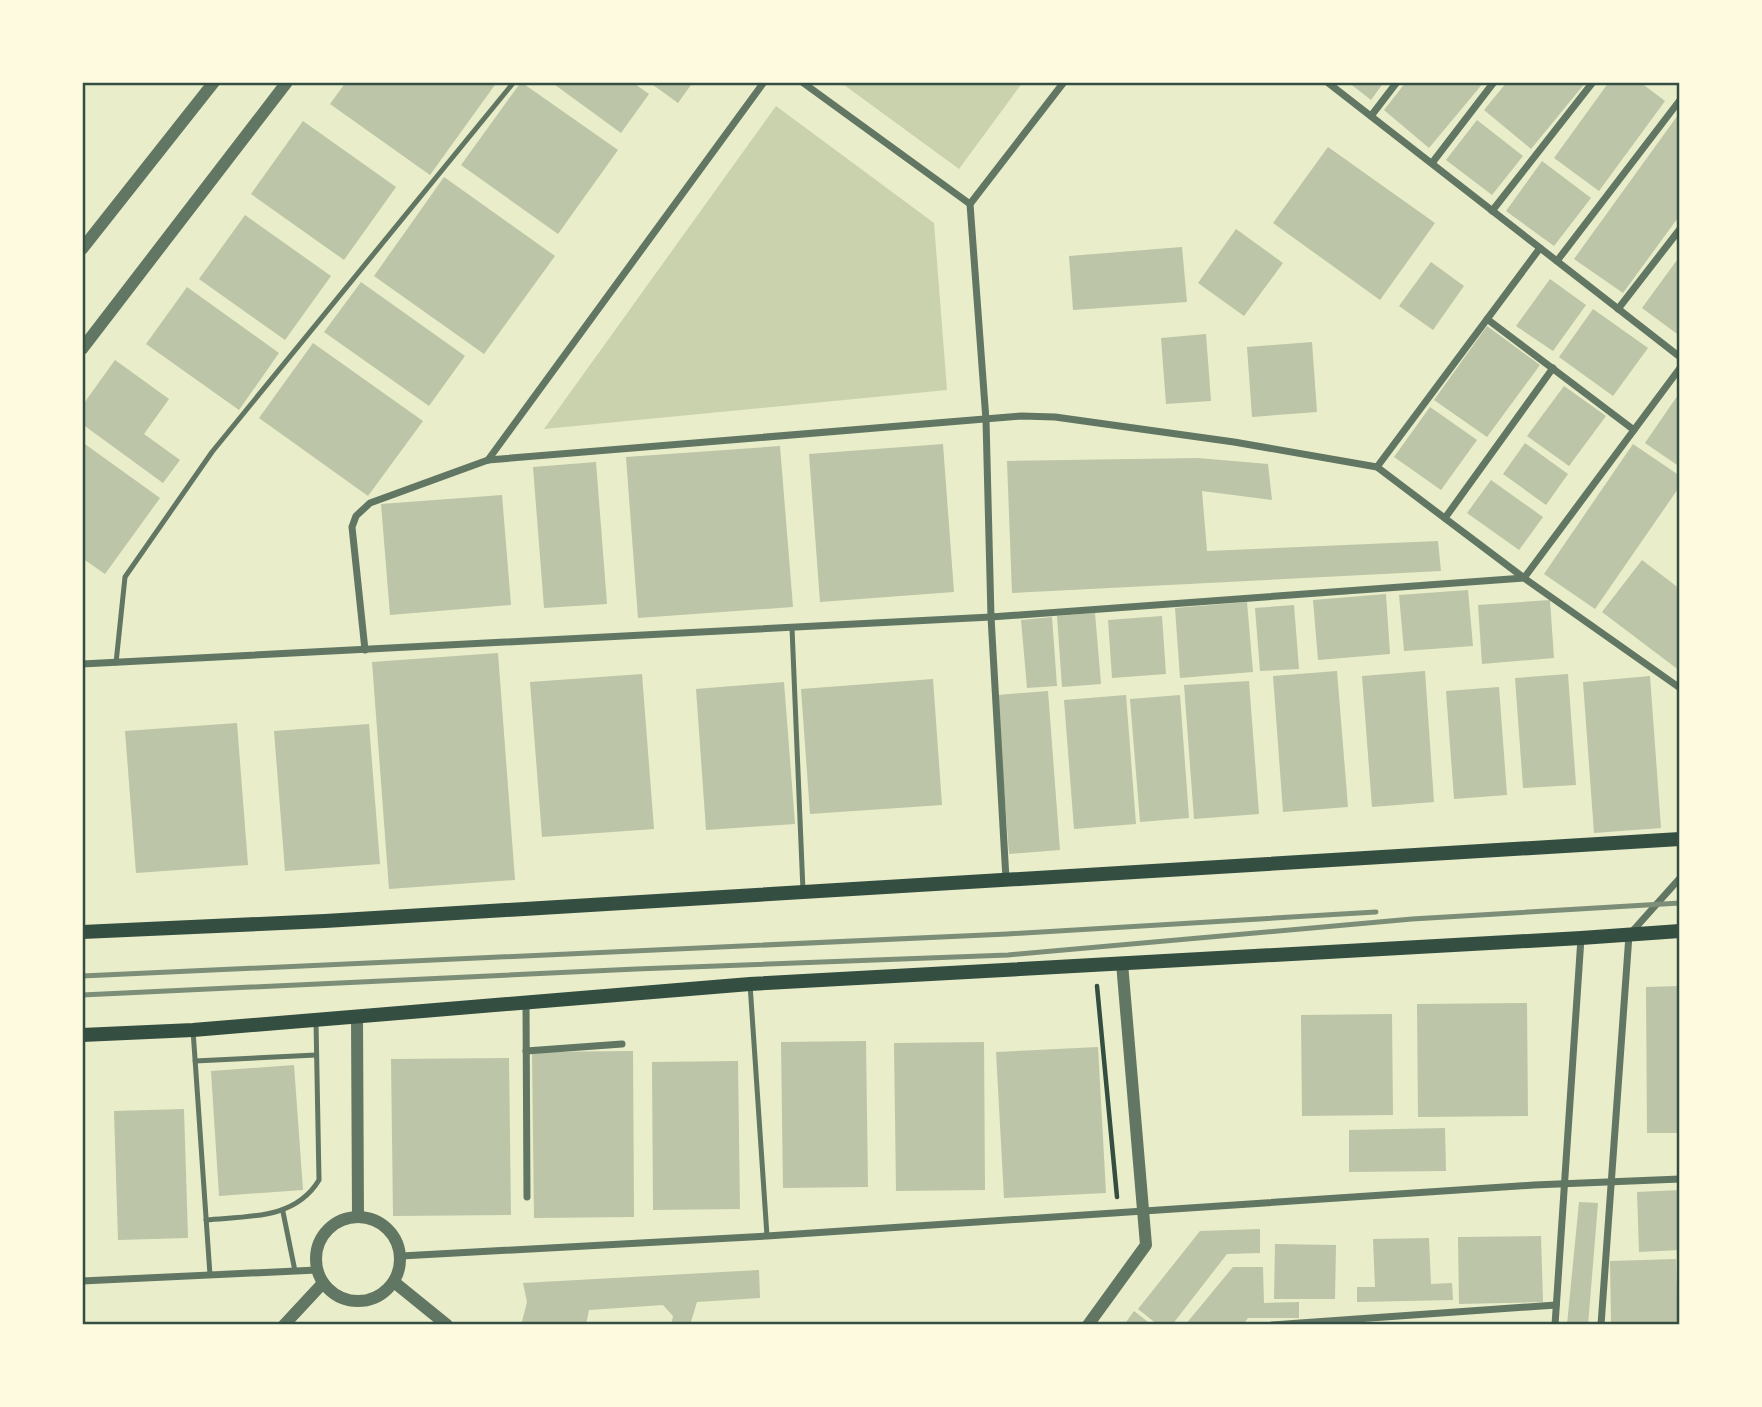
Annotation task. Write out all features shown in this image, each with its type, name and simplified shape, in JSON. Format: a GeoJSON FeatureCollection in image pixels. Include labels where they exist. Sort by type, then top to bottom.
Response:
{"type":"FeatureCollection","features":[{"type":"Feature","properties":{"kind":"main road"},"geometry":{"type":"LineString","coordinates":[[82,932],[325,921],[1680,839]]}},
{"type":"Feature","properties":{"kind":"main road"},"geometry":{"type":"LineString","coordinates":[[82,1035],[193,1030],[750,984],[1680,931]]}},
{"type":"Feature","properties":{"kind":"street"},"geometry":{"type":"LineString","coordinates":[[82,249],[214,82]]}},
{"type":"Feature","properties":{"kind":"street"},"geometry":{"type":"LineString","coordinates":[[82,349],[287,82]]}},
{"type":"Feature","properties":{"kind":"street"},"geometry":{"type":"LineString","coordinates":[[488,460],[764,82]]}},
{"type":"Feature","properties":{"kind":"street"},"geometry":{"type":"LineString","coordinates":[[802,82],[970,204]]}},
{"type":"Feature","properties":{"kind":"street"},"geometry":{"type":"LineString","coordinates":[[1006,879],[991,617],[986,420],[970,204],[1064,82]]}},
{"type":"Feature","properties":{"kind":"street"},"geometry":{"type":"LineString","coordinates":[[1328,82],[1680,357]]}},
{"type":"Feature","properties":{"kind":"street"},"geometry":{"type":"LineString","coordinates":[[1371,116],[1397,82]]}},
{"type":"Feature","properties":{"kind":"street"},"geometry":{"type":"LineString","coordinates":[[1432,163],[1494,82]]}},
{"type":"Feature","properties":{"kind":"street"},"geometry":{"type":"LineString","coordinates":[[1492,211],[1592,82]]}},
{"type":"Feature","properties":{"kind":"street"},"geometry":{"type":"LineString","coordinates":[[1557,261],[1680,100]]}},
{"type":"Feature","properties":{"kind":"street"},"geometry":{"type":"LineString","coordinates":[[1618,309],[1680,229]]}},
{"type":"Feature","properties":{"kind":"street"},"geometry":{"type":"LineString","coordinates":[[1377,467],[1540,248]]}},
{"type":"Feature","properties":{"kind":"street"},"geometry":{"type":"LineString","coordinates":[[1488,319],[1634,430]]}},
{"type":"Feature","properties":{"kind":"street"},"geometry":{"type":"LineString","coordinates":[[1445,518],[1553,368]]}},
{"type":"Feature","properties":{"kind":"street"},"geometry":{"type":"LineString","coordinates":[[82,664],[1068,613],[1524,578],[1680,368]]}},
{"type":"Feature","properties":{"kind":"street"},"geometry":{"type":"LineString","coordinates":[[365,650],[352,527],[356,516],[370,503],[488,460],[1021,416],[1055,417],[1234,442],[1377,467],[1524,578],[1680,688]]}},
{"type":"Feature","properties":{"kind":"street"},"geometry":{"type":"LineString","coordinates":[[1601,1325],[1629,935],[1680,878]]}},
{"type":"Feature","properties":{"kind":"street"},"geometry":{"type":"LineString","coordinates":[[1555,1325],[1581,938]]}},
{"type":"Feature","properties":{"kind":"street"},"geometry":{"type":"LineString","coordinates":[[1088,1325],[1146,1245],[1122,963]]}},
{"type":"Feature","properties":{"kind":"street"},"geometry":{"type":"LineString","coordinates":[[526,1002],[527,1196]]}},
{"type":"Feature","properties":{"kind":"street"},"geometry":{"type":"LineString","coordinates":[[357,1016],[358,1217]]}},
{"type":"Feature","properties":{"kind":"street"},"geometry":{"type":"LineString","coordinates":[[526,1051],[622,1044]]}},
{"type":"Feature","properties":{"kind":"street"},"geometry":{"type":"LineString","coordinates":[[401,1256],[1680,1179]]}},
{"type":"Feature","properties":{"kind":"street"},"geometry":{"type":"LineString","coordinates":[[351,1216],[358,1217],[366,1216],[379,1221],[390,1230],[398,1242],[400,1269],[385,1292],[372,1299],[345,1300],[323,1283],[317,1270],[317,1249],[326,1230],[338,1221],[351,1216]]}},
{"type":"Feature","properties":{"kind":"street"},"geometry":{"type":"LineString","coordinates":[[82,1281],[317,1270]]}},
{"type":"Feature","properties":{"kind":"street"},"geometry":{"type":"LineString","coordinates":[[394,1282],[447,1325]]}},
{"type":"Feature","properties":{"kind":"street"},"geometry":{"type":"LineString","coordinates":[[284,1325],[323,1283]]}},
{"type":"Feature","properties":{"kind":"street"},"geometry":{"type":"LineString","coordinates":[[1272,1325],[1556,1305]]}},
{"type":"Feature","properties":{"kind":"lane"},"geometry":{"type":"LineString","coordinates":[[116,663],[124,578],[212,452],[514,82]]}},
{"type":"Feature","properties":{"kind":"lane"},"geometry":{"type":"LineString","coordinates":[[792,628],[803,892]]}},
{"type":"Feature","properties":{"kind":"lane"},"geometry":{"type":"LineString","coordinates":[[750,984],[767,1236]]}},
{"type":"Feature","properties":{"kind":"lane"},"geometry":{"type":"LineString","coordinates":[[206,1220],[283,1212],[309,1195],[319,1180],[316,1019]]}},
{"type":"Feature","properties":{"kind":"lane"},"geometry":{"type":"LineString","coordinates":[[193,1030],[210,1275]]}},
{"type":"Feature","properties":{"kind":"lane"},"geometry":{"type":"LineString","coordinates":[[195,1061],[316,1055]]}},
{"type":"Feature","properties":{"kind":"lane"},"geometry":{"type":"LineString","coordinates":[[283,1212],[295,1271]]}},
{"type":"Feature","properties":{"kind":"path"},"geometry":{"type":"LineString","coordinates":[[1097,981],[1119,1212]]}},
{"type":"Feature","properties":{"kind":"green space"},"geometry":{"type":"Polygon","coordinates":[[[840,82],[1023,82],[959,169],[840,82]]]}},
{"type":"Feature","properties":{"kind":"green space"},"geometry":{"type":"Polygon","coordinates":[[[776,106],[934,223],[947,390],[544,429],[776,106]]]}},
{"type":"Feature","properties":{"kind":"building"},"geometry":{"type":"Polygon","coordinates":[[[346,82],[497,82],[430,175],[330,104],[346,82]]]}},
{"type":"Feature","properties":{"kind":"building"},"geometry":{"type":"Polygon","coordinates":[[[521,82],[618,150],[558,234],[461,165],[521,82]]]}},
{"type":"Feature","properties":{"kind":"building"},"geometry":{"type":"Polygon","coordinates":[[[551,82],[632,82],[649,94],[621,133],[551,82]]]}},
{"type":"Feature","properties":{"kind":"building"},"geometry":{"type":"Polygon","coordinates":[[[649,82],[693,82],[678,103],[649,82]]]}},
{"type":"Feature","properties":{"kind":"building"},"geometry":{"type":"Polygon","coordinates":[[[1348,82],[1384,82],[1371,100],[1348,82]]]}},
{"type":"Feature","properties":{"kind":"building"},"geometry":{"type":"Polygon","coordinates":[[[1406,82],[1484,82],[1429,148],[1384,110],[1406,82]]]}},
{"type":"Feature","properties":{"kind":"building"},"geometry":{"type":"Polygon","coordinates":[[[1507,82],[1586,82],[1531,149],[1484,110],[1507,82]]]}},
{"type":"Feature","properties":{"kind":"building"},"geometry":{"type":"Polygon","coordinates":[[[1609,82],[1640,82],[1665,101],[1599,191],[1554,158],[1609,82]]]}},
{"type":"Feature","properties":{"kind":"building"},"geometry":{"type":"Polygon","coordinates":[[[1678,115],[1680,215],[1623,293],[1574,259],[1678,115]]]}},
{"type":"Feature","properties":{"kind":"building"},"geometry":{"type":"Polygon","coordinates":[[[1477,120],[1523,156],[1492,195],[1446,160],[1477,120]]]}},
{"type":"Feature","properties":{"kind":"building"},"geometry":{"type":"Polygon","coordinates":[[[303,121],[396,187],[344,260],[251,194],[303,121]]]}},
{"type":"Feature","properties":{"kind":"building"},"geometry":{"type":"Polygon","coordinates":[[[1328,147],[1435,223],[1380,300],[1273,223],[1328,147]]]}},
{"type":"Feature","properties":{"kind":"building"},"geometry":{"type":"Polygon","coordinates":[[[1542,161],[1591,198],[1554,246],[1506,211],[1542,161]]]}},
{"type":"Feature","properties":{"kind":"building"},"geometry":{"type":"Polygon","coordinates":[[[444,177],[555,256],[484,354],[374,276],[444,177]]]}},
{"type":"Feature","properties":{"kind":"building"},"geometry":{"type":"Polygon","coordinates":[[[245,215],[331,276],[285,340],[199,279],[245,215]]]}},
{"type":"Feature","properties":{"kind":"building"},"geometry":{"type":"Polygon","coordinates":[[[1236,229],[1283,263],[1244,316],[1198,283],[1236,229]]]}},
{"type":"Feature","properties":{"kind":"building"},"geometry":{"type":"Polygon","coordinates":[[[1182,247],[1187,302],[1073,310],[1069,256],[1182,247]]]}},
{"type":"Feature","properties":{"kind":"building"},"geometry":{"type":"Polygon","coordinates":[[[1680,256],[1680,336],[1642,308],[1680,256]]]}},
{"type":"Feature","properties":{"kind":"building"},"geometry":{"type":"Polygon","coordinates":[[[1431,262],[1464,286],[1433,330],[1399,306],[1431,262]]]}},
{"type":"Feature","properties":{"kind":"building"},"geometry":{"type":"Polygon","coordinates":[[[1550,279],[1586,305],[1553,351],[1516,326],[1550,279]]]}},
{"type":"Feature","properties":{"kind":"building"},"geometry":{"type":"Polygon","coordinates":[[[361,282],[465,356],[429,406],[324,332],[361,282]]]}},
{"type":"Feature","properties":{"kind":"building"},"geometry":{"type":"Polygon","coordinates":[[[187,287],[279,353],[239,410],[146,344],[187,287]]]}},
{"type":"Feature","properties":{"kind":"building"},"geometry":{"type":"Polygon","coordinates":[[[1593,309],[1648,348],[1613,396],[1559,357],[1593,309]]]}},
{"type":"Feature","properties":{"kind":"building"},"geometry":{"type":"Polygon","coordinates":[[[1487,326],[1540,365],[1487,437],[1434,400],[1487,326]]]}},
{"type":"Feature","properties":{"kind":"building"},"geometry":{"type":"Polygon","coordinates":[[[1206,334],[1211,401],[1166,404],[1161,338],[1206,334]]]}},
{"type":"Feature","properties":{"kind":"building"},"geometry":{"type":"Polygon","coordinates":[[[1312,342],[1317,412],[1252,417],[1247,347],[1312,342]]]}},
{"type":"Feature","properties":{"kind":"building"},"geometry":{"type":"Polygon","coordinates":[[[313,343],[423,421],[368,496],[259,418],[313,343]]]}},
{"type":"Feature","properties":{"kind":"building"},"geometry":{"type":"Polygon","coordinates":[[[115,360],[169,399],[144,434],[180,460],[163,483],[82,424],[82,406],[115,360]]]}},
{"type":"Feature","properties":{"kind":"building"},"geometry":{"type":"Polygon","coordinates":[[[1564,386],[1606,416],[1569,466],[1527,436],[1564,386]]]}},
{"type":"Feature","properties":{"kind":"building"},"geometry":{"type":"Polygon","coordinates":[[[1680,392],[1680,467],[1645,443],[1680,392]]]}},
{"type":"Feature","properties":{"kind":"building"},"geometry":{"type":"Polygon","coordinates":[[[1430,407],[1477,440],[1441,490],[1394,457],[1430,407]]]}},
{"type":"Feature","properties":{"kind":"building"},"geometry":{"type":"Polygon","coordinates":[[[82,442],[160,498],[105,574],[82,558],[82,442]]]}},
{"type":"Feature","properties":{"kind":"building"},"geometry":{"type":"Polygon","coordinates":[[[1525,443],[1568,474],[1546,505],[1503,474],[1525,443]]]}},
{"type":"Feature","properties":{"kind":"building"},"geometry":{"type":"Polygon","coordinates":[[[943,444],[954,592],[820,602],[809,454],[943,444]]]}},
{"type":"Feature","properties":{"kind":"building"},"geometry":{"type":"Polygon","coordinates":[[[1633,444],[1680,476],[1680,486],[1595,609],[1544,574],[1633,444]]]}},
{"type":"Feature","properties":{"kind":"building"},"geometry":{"type":"Polygon","coordinates":[[[780,446],[793,607],[638,618],[626,457],[780,446]]]}},
{"type":"Feature","properties":{"kind":"building"},"geometry":{"type":"Polygon","coordinates":[[[1198,458],[1268,464],[1272,500],[1202,491],[1207,551],[1438,541],[1441,571],[1012,593],[1007,461],[1198,458]]]}},
{"type":"Feature","properties":{"kind":"building"},"geometry":{"type":"Polygon","coordinates":[[[596,462],[607,604],[544,608],[533,467],[596,462]]]}},
{"type":"Feature","properties":{"kind":"building"},"geometry":{"type":"Polygon","coordinates":[[[1491,480],[1543,517],[1519,550],[1467,513],[1491,480]]]}},
{"type":"Feature","properties":{"kind":"building"},"geometry":{"type":"Polygon","coordinates":[[[502,495],[511,605],[390,615],[381,504],[502,495]]]}},
{"type":"Feature","properties":{"kind":"building"},"geometry":{"type":"Polygon","coordinates":[[[1642,560],[1680,589],[1680,671],[1602,612],[1642,560]]]}},
{"type":"Feature","properties":{"kind":"building"},"geometry":{"type":"Polygon","coordinates":[[[1468,590],[1473,646],[1404,651],[1399,595],[1468,590]]]}},
{"type":"Feature","properties":{"kind":"building"},"geometry":{"type":"Polygon","coordinates":[[[1386,594],[1390,654],[1318,660],[1313,600],[1386,594]]]}},
{"type":"Feature","properties":{"kind":"building"},"geometry":{"type":"Polygon","coordinates":[[[1550,600],[1554,658],[1482,664],[1478,605],[1550,600]]]}},
{"type":"Feature","properties":{"kind":"building"},"geometry":{"type":"Polygon","coordinates":[[[1247,602],[1253,672],[1180,678],[1175,608],[1247,602]]]}},
{"type":"Feature","properties":{"kind":"building"},"geometry":{"type":"Polygon","coordinates":[[[1294,605],[1299,669],[1260,671],[1255,608],[1294,605]]]}},
{"type":"Feature","properties":{"kind":"building"},"geometry":{"type":"Polygon","coordinates":[[[1095,613],[1101,684],[1062,687],[1057,616],[1095,613]]]}},
{"type":"Feature","properties":{"kind":"building"},"geometry":{"type":"Polygon","coordinates":[[[1162,616],[1166,674],[1112,678],[1108,620],[1162,616]]]}},
{"type":"Feature","properties":{"kind":"building"},"geometry":{"type":"Polygon","coordinates":[[[1052,617],[1057,686],[1027,688],[1021,620],[1052,617]]]}},
{"type":"Feature","properties":{"kind":"building"},"geometry":{"type":"Polygon","coordinates":[[[498,653],[515,880],[389,889],[372,662],[498,653]]]}},
{"type":"Feature","properties":{"kind":"building"},"geometry":{"type":"Polygon","coordinates":[[[1337,671],[1348,807],[1283,812],[1273,676],[1337,671]]]}},
{"type":"Feature","properties":{"kind":"building"},"geometry":{"type":"Polygon","coordinates":[[[1425,671],[1434,802],[1372,807],[1362,676],[1425,671]]]}},
{"type":"Feature","properties":{"kind":"building"},"geometry":{"type":"Polygon","coordinates":[[[642,674],[654,829],[542,837],[530,682],[642,674]]]}},
{"type":"Feature","properties":{"kind":"building"},"geometry":{"type":"Polygon","coordinates":[[[1568,674],[1576,785],[1523,788],[1515,678],[1568,674]]]}},
{"type":"Feature","properties":{"kind":"building"},"geometry":{"type":"Polygon","coordinates":[[[1650,676],[1661,828],[1594,833],[1583,682],[1650,676]]]}},
{"type":"Feature","properties":{"kind":"building"},"geometry":{"type":"Polygon","coordinates":[[[933,679],[942,805],[810,814],[801,689],[933,679]]]}},
{"type":"Feature","properties":{"kind":"building"},"geometry":{"type":"Polygon","coordinates":[[[1249,681],[1259,814],[1194,819],[1184,685],[1249,681]]]}},
{"type":"Feature","properties":{"kind":"building"},"geometry":{"type":"Polygon","coordinates":[[[784,682],[795,824],[706,830],[696,689],[784,682]]]}},
{"type":"Feature","properties":{"kind":"building"},"geometry":{"type":"Polygon","coordinates":[[[1499,687],[1507,795],[1454,799],[1446,691],[1499,687]]]}},
{"type":"Feature","properties":{"kind":"building"},"geometry":{"type":"Polygon","coordinates":[[[1048,691],[1060,850],[1009,854],[997,695],[1048,691]]]}},
{"type":"Feature","properties":{"kind":"building"},"geometry":{"type":"Polygon","coordinates":[[[1126,695],[1136,824],[1074,829],[1064,700],[1126,695]]]}},
{"type":"Feature","properties":{"kind":"building"},"geometry":{"type":"Polygon","coordinates":[[[1180,695],[1189,818],[1140,822],[1130,699],[1180,695]]]}},
{"type":"Feature","properties":{"kind":"building"},"geometry":{"type":"Polygon","coordinates":[[[237,723],[248,865],[136,873],[125,731],[237,723]]]}},
{"type":"Feature","properties":{"kind":"building"},"geometry":{"type":"Polygon","coordinates":[[[369,724],[380,864],[285,871],[274,731],[369,724]]]}},
{"type":"Feature","properties":{"kind":"building"},"geometry":{"type":"Polygon","coordinates":[[[1680,986],[1680,1133],[1647,1133],[1646,987],[1680,986]]]}},
{"type":"Feature","properties":{"kind":"building"},"geometry":{"type":"Polygon","coordinates":[[[1527,1003],[1528,1116],[1418,1117],[1417,1004],[1527,1003]]]}},
{"type":"Feature","properties":{"kind":"building"},"geometry":{"type":"Polygon","coordinates":[[[1392,1014],[1393,1115],[1302,1116],[1301,1015],[1392,1014]]]}},
{"type":"Feature","properties":{"kind":"building"},"geometry":{"type":"Polygon","coordinates":[[[866,1041],[868,1187],[783,1188],[781,1042],[866,1041]]]}},
{"type":"Feature","properties":{"kind":"building"},"geometry":{"type":"Polygon","coordinates":[[[984,1042],[985,1190],[896,1191],[894,1043],[984,1042]]]}},
{"type":"Feature","properties":{"kind":"building"},"geometry":{"type":"Polygon","coordinates":[[[1098,1047],[1106,1193],[1004,1198],[996,1052],[1098,1047]]]}},
{"type":"Feature","properties":{"kind":"building"},"geometry":{"type":"Polygon","coordinates":[[[633,1051],[634,1217],[534,1218],[532,1052],[633,1051]]]}},
{"type":"Feature","properties":{"kind":"building"},"geometry":{"type":"Polygon","coordinates":[[[509,1058],[511,1215],[393,1216],[391,1059],[509,1058]]]}},
{"type":"Feature","properties":{"kind":"building"},"geometry":{"type":"Polygon","coordinates":[[[738,1061],[740,1209],[653,1210],[652,1062],[738,1061]]]}},
{"type":"Feature","properties":{"kind":"building"},"geometry":{"type":"Polygon","coordinates":[[[294,1065],[303,1190],[219,1196],[211,1071],[294,1065]]]}},
{"type":"Feature","properties":{"kind":"building"},"geometry":{"type":"Polygon","coordinates":[[[184,1109],[188,1238],[118,1240],[114,1111],[184,1109]]]}},
{"type":"Feature","properties":{"kind":"building"},"geometry":{"type":"Polygon","coordinates":[[[1445,1128],[1446,1171],[1349,1172],[1349,1130],[1445,1128]]]}},
{"type":"Feature","properties":{"kind":"building"},"geometry":{"type":"Polygon","coordinates":[[[1680,1190],[1680,1250],[1639,1252],[1637,1192],[1680,1190]]]}},
{"type":"Feature","properties":{"kind":"building"},"geometry":{"type":"Polygon","coordinates":[[[1579,1202],[1598,1203],[1588,1325],[1567,1325],[1579,1202]]]}},
{"type":"Feature","properties":{"kind":"building"},"geometry":{"type":"Polygon","coordinates":[[[1260,1229],[1260,1253],[1227,1254],[1172,1325],[1158,1325],[1138,1309],[1200,1231],[1260,1229]]]}},
{"type":"Feature","properties":{"kind":"building"},"geometry":{"type":"Polygon","coordinates":[[[1541,1236],[1543,1302],[1459,1304],[1458,1237],[1541,1236]]]}},
{"type":"Feature","properties":{"kind":"building"},"geometry":{"type":"Polygon","coordinates":[[[1429,1238],[1431,1284],[1452,1283],[1453,1300],[1357,1302],[1357,1287],[1375,1287],[1373,1239],[1429,1238]]]}},
{"type":"Feature","properties":{"kind":"building"},"geometry":{"type":"Polygon","coordinates":[[[1275,1244],[1336,1245],[1335,1299],[1274,1299],[1275,1244]]]}},
{"type":"Feature","properties":{"kind":"building"},"geometry":{"type":"Polygon","coordinates":[[[1676,1259],[1678,1325],[1611,1325],[1610,1261],[1676,1259]]]}},
{"type":"Feature","properties":{"kind":"building"},"geometry":{"type":"Polygon","coordinates":[[[1233,1267],[1263,1267],[1264,1303],[1299,1302],[1299,1318],[1248,1318],[1243,1325],[1185,1325],[1233,1267]]]}},
{"type":"Feature","properties":{"kind":"building"},"geometry":{"type":"Polygon","coordinates":[[[759,1270],[760,1298],[697,1302],[690,1325],[671,1325],[673,1316],[663,1305],[589,1310],[586,1325],[521,1325],[527,1302],[523,1283],[759,1270]]]}},
{"type":"Feature","properties":{"kind":"building"},"geometry":{"type":"Polygon","coordinates":[[[1134,1311],[1152,1325],[1124,1325],[1134,1311]]]}},
{"type":"Feature","properties":{"kind":"railway"},"geometry":{"type":"LineString","coordinates":[[82,995],[1008,955],[1412,919],[1680,903]]}},
{"type":"Feature","properties":{"kind":"railway"},"geometry":{"type":"LineString","coordinates":[[82,976],[1007,934],[1376,912]]}}]}
